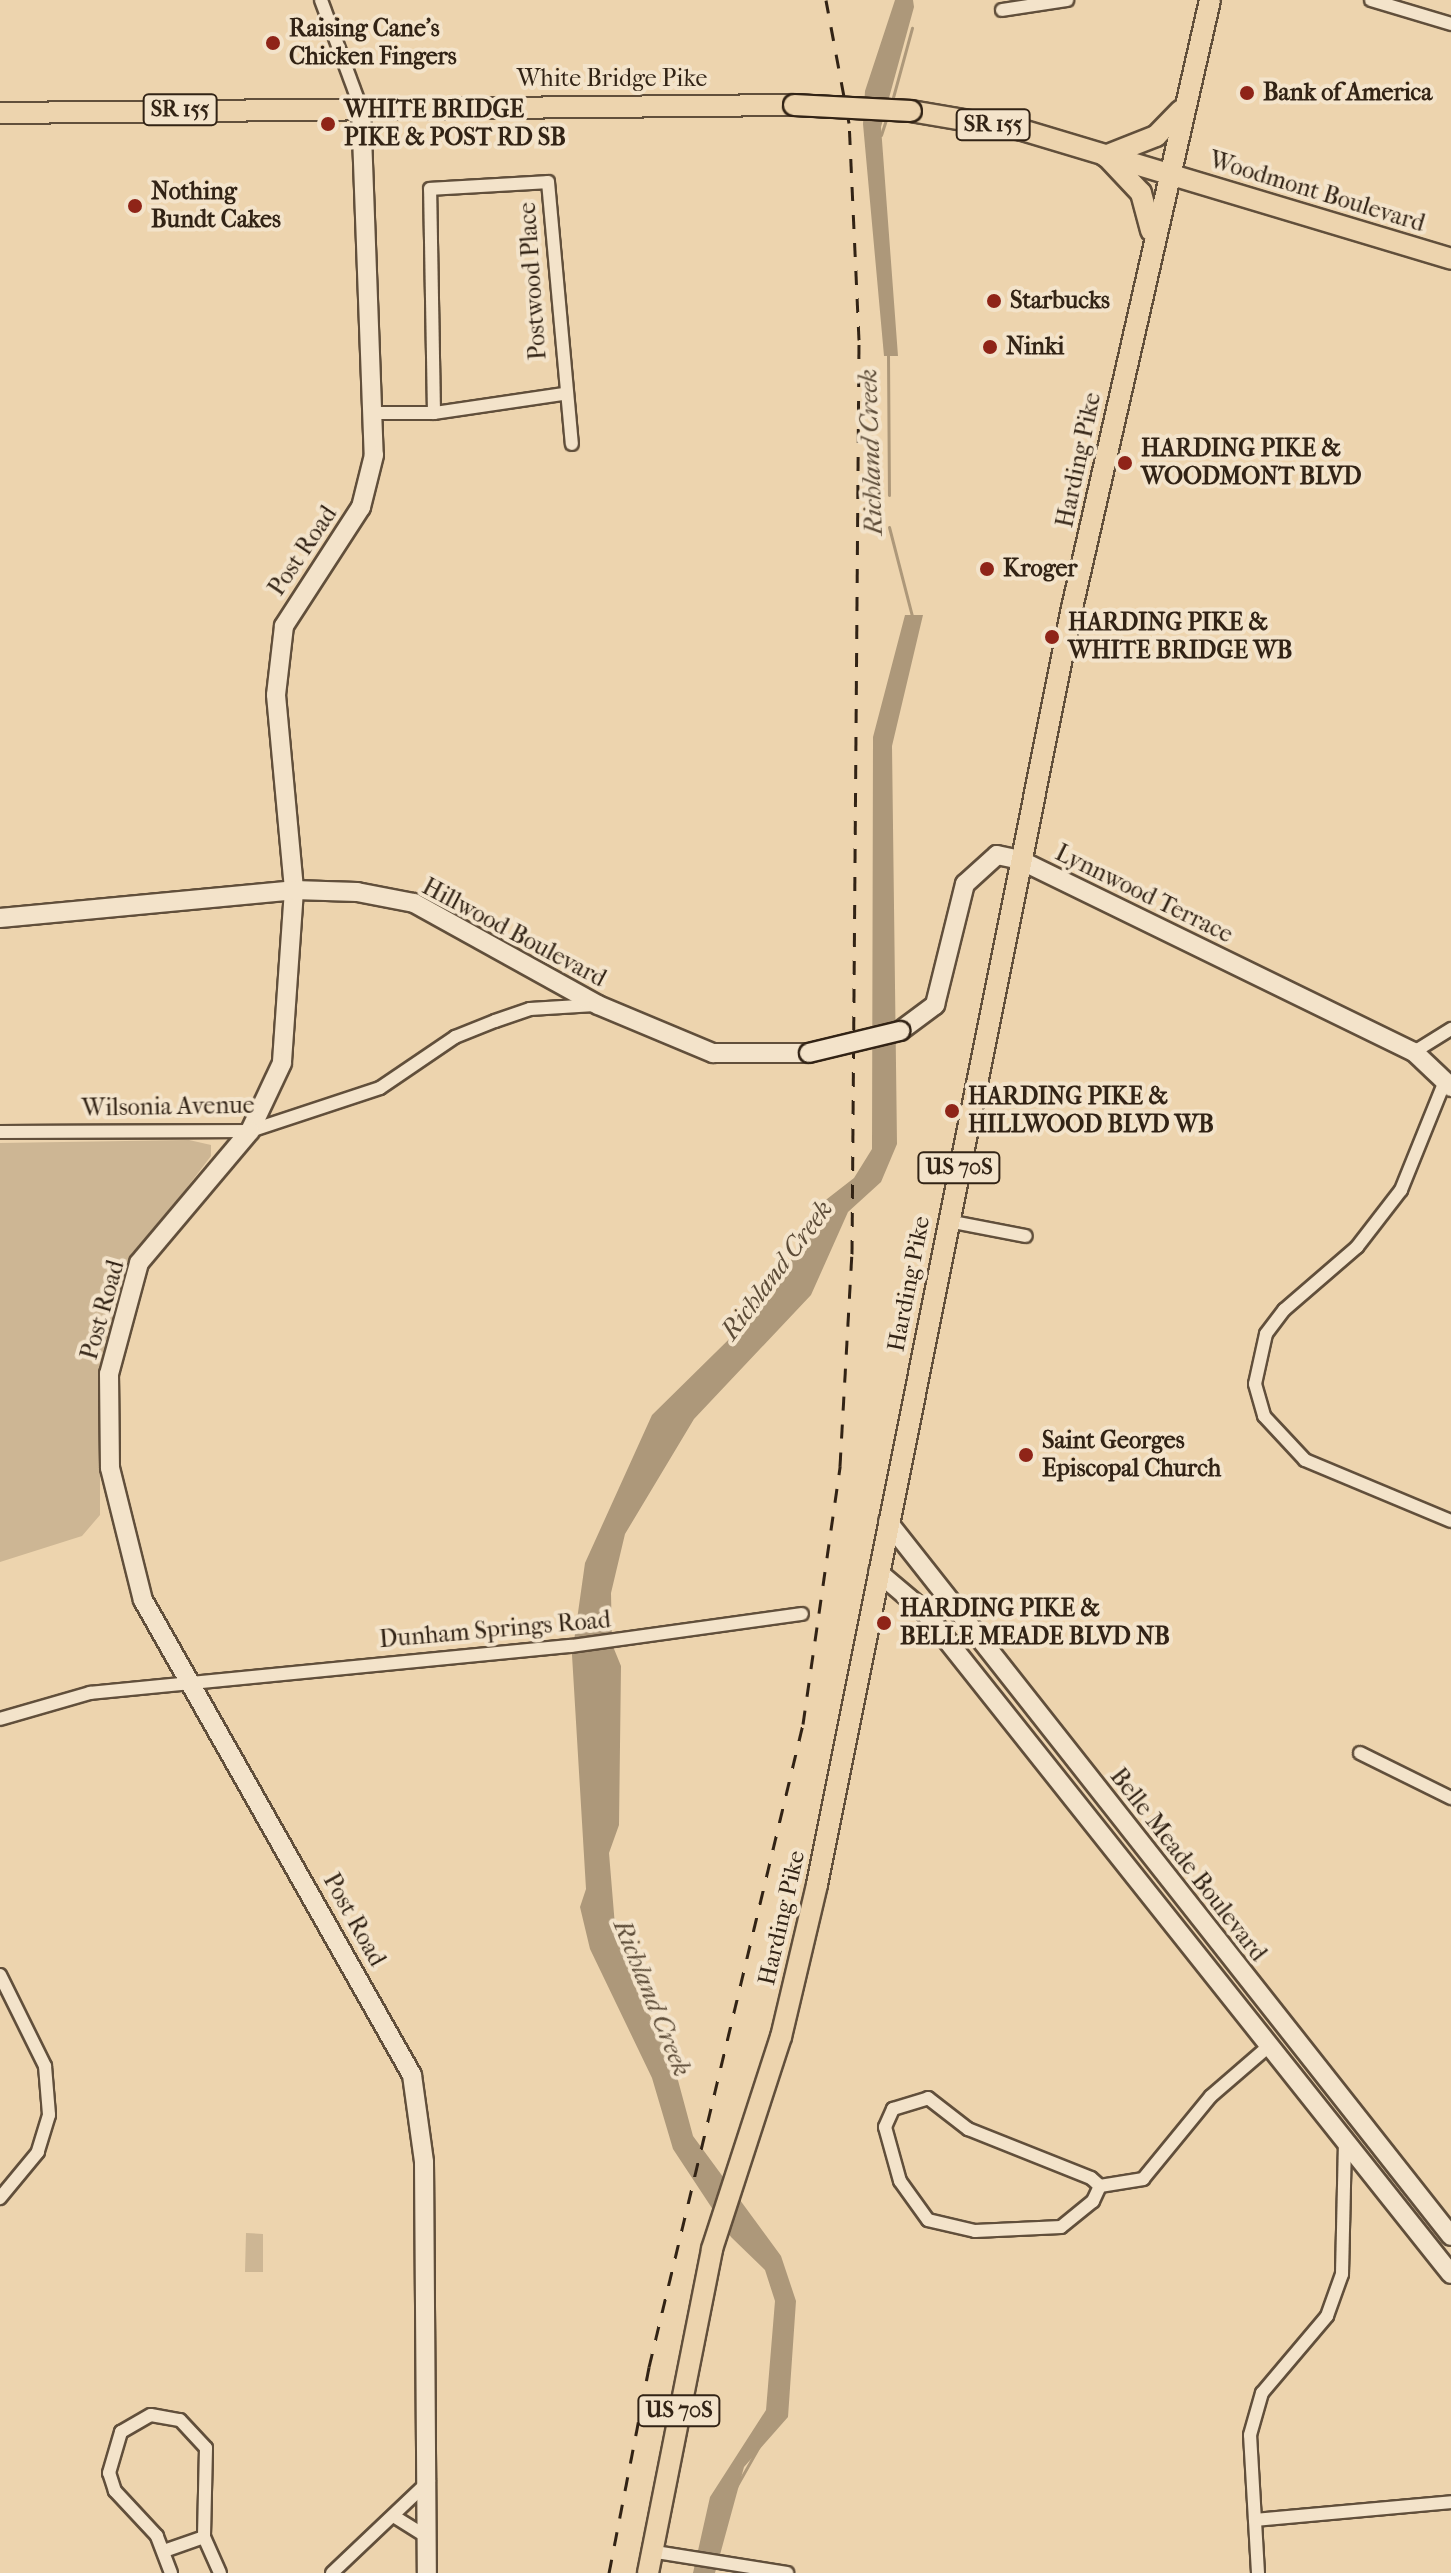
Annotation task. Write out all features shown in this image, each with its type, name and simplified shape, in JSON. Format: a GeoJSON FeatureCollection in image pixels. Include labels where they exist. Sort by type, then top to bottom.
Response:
{"type":"FeatureCollection","features":[{"type":"Feature","properties":{"kind":"main road","name":"Harding Pike"},"geometry":{"type":"LineString","coordinates":[[648,2573],[712,2249],[744,2161],[817,1885],[1020,860],[1153,240],[1210,0]]}},
{"type":"Feature","properties":{"kind":"main road"},"geometry":{"type":"LineString","coordinates":[[1153,240],[1141,193],[1105,156],[1156,136],[1187,96]]}},
{"type":"Feature","properties":{"kind":"main road","name":"White Bridge Pike"},"geometry":{"type":"LineString","coordinates":[[0,113],[794,105],[950,117],[1168,174]]}},
{"type":"Feature","properties":{"kind":"main road","name":"Woodmont Boulevard"},"geometry":{"type":"LineString","coordinates":[[1168,174],[1451,259]]}},
{"type":"Feature","properties":{"kind":"street"},"geometry":{"type":"LineString","coordinates":[[321,0],[361,108]]}},
{"type":"Feature","properties":{"kind":"street"},"geometry":{"type":"LineString","coordinates":[[1371,0],[1451,24]]}},
{"type":"Feature","properties":{"kind":"street"},"geometry":{"type":"LineString","coordinates":[[1002,10],[1062,1]]}},
{"type":"Feature","properties":{"kind":"street","name":"Post Road"},"geometry":{"type":"LineString","coordinates":[[361,108],[373,413],[364,499],[284,626],[276,695],[294,890],[282,1063],[250,1131],[211,1168],[139,1263],[109,1374],[110,1468],[123,1541],[143,1600],[412,2075],[424,2162],[431,2478],[427,2573]]}},
{"type":"Feature","properties":{"kind":"street","name":"Postwood Place"},"geometry":{"type":"LineString","coordinates":[[434,413],[430,189],[548,182],[563,394]]}},
{"type":"Feature","properties":{"kind":"street"},"geometry":{"type":"LineString","coordinates":[[373,413],[434,413],[563,394],[572,444]]}},
{"type":"Feature","properties":{"kind":"street","name":"Lynnwood Terrace"},"geometry":{"type":"LineString","coordinates":[[900,1031],[938,999],[971,873],[997,855],[1020,860],[1414,1052],[1448,1084]]}},
{"type":"Feature","properties":{"kind":"street","name":"Hillwood Boulevard"},"geometry":{"type":"LineString","coordinates":[[0,918],[294,890],[414,903],[598,1005],[713,1053],[809,1053],[900,1031]]}},
{"type":"Feature","properties":{"kind":"street","name":"Wilsonia Avenue"},"geometry":{"type":"LineString","coordinates":[[0,1132],[250,1131],[380,1088],[455,1037],[495,1021],[530,1009],[598,1005]]}},
{"type":"Feature","properties":{"kind":"street"},"geometry":{"type":"LineString","coordinates":[[1414,1052],[1451,1029]]}},
{"type":"Feature","properties":{"kind":"street"},"geometry":{"type":"LineString","coordinates":[[1448,1084],[1401,1190],[1357,1247],[1284,1310],[1266,1334],[1255,1384],[1264,1416],[1305,1460],[1451,1521]]}},
{"type":"Feature","properties":{"kind":"street"},"geometry":{"type":"LineString","coordinates":[[948,1221],[1026,1236]]}},
{"type":"Feature","properties":{"kind":"street","name":"Belle Meade Boulevard"},"geometry":{"type":"LineString","coordinates":[[888,1522],[1451,2236]]}},
{"type":"Feature","properties":{"kind":"street","name":"Belle Meade Boulevard"},"geometry":{"type":"LineString","coordinates":[[878,1572],[923,1610],[1451,2274]]}},
{"type":"Feature","properties":{"kind":"street","name":"Dunham Springs Road"},"geometry":{"type":"LineString","coordinates":[[0,1719],[92,1693],[191,1680],[571,1646],[802,1614]]}},
{"type":"Feature","properties":{"kind":"street"},"geometry":{"type":"LineString","coordinates":[[964,1661],[983,1645]]}},
{"type":"Feature","properties":{"kind":"street"},"geometry":{"type":"LineString","coordinates":[[1021,1733],[1041,1718]]}},
{"type":"Feature","properties":{"kind":"street"},"geometry":{"type":"LineString","coordinates":[[1360,1753],[1451,1798]]}},
{"type":"Feature","properties":{"kind":"street"},"geometry":{"type":"LineString","coordinates":[[1107,1839],[1126,1825]]}},
{"type":"Feature","properties":{"kind":"street"},"geometry":{"type":"LineString","coordinates":[[0,1975],[45,2066],[49,2115],[38,2152],[0,2198]]}},
{"type":"Feature","properties":{"kind":"street"},"geometry":{"type":"LineString","coordinates":[[1100,2186],[1085,2211],[1061,2227],[942,2228],[917,2210],[900,2181],[887,2118],[904,2103],[928,2098],[968,2129],[1100,2186],[1143,2179],[1211,2096],[1289,2030]]}},
{"type":"Feature","properties":{"kind":"street"},"geometry":{"type":"LineString","coordinates":[[1258,2573],[1250,2435],[1262,2393],[1327,2316],[1342,2274],[1345,2140],[1364,2125]]}},
{"type":"Feature","properties":{"kind":"street"},"geometry":{"type":"LineString","coordinates":[[171,2573],[164,2551],[115,2491],[109,2473],[114,2441],[140,2418],[173,2416],[201,2437],[209,2459],[204,2537],[220,2573]]}},
{"type":"Feature","properties":{"kind":"street"},"geometry":{"type":"LineString","coordinates":[[332,2573],[395,2517],[431,2478]]}},
{"type":"Feature","properties":{"kind":"street"},"geometry":{"type":"LineString","coordinates":[[1255,2520],[1451,2502]]}},
{"type":"Feature","properties":{"kind":"street"},"geometry":{"type":"LineString","coordinates":[[395,2517],[428,2538]]}},
{"type":"Feature","properties":{"kind":"street"},"geometry":{"type":"LineString","coordinates":[[164,2551],[204,2537]]}},
{"type":"Feature","properties":{"kind":"street"},"geometry":{"type":"LineString","coordinates":[[650,2551],[787,2573]]}},
{"type":"Feature","properties":{"kind":"street"},"geometry":{"type":"LineString","coordinates":[[347,2560],[352,2573]]}},
{"type":"Feature","properties":{"kind":"shaded area"},"geometry":{"type":"Polygon","coordinates":[[[895,0],[913,0],[914,7],[881,127],[898,356],[884,356],[863,124],[865,91],[895,0]]]}},
{"type":"Feature","properties":{"kind":"shaded area"},"geometry":{"type":"Polygon","coordinates":[[[905,615],[923,615],[892,746],[897,1144],[881,1182],[848,1212],[811,1295],[694,1419],[625,1534],[611,1593],[612,1644],[621,1666],[619,1825],[609,1853],[615,1926],[634,1985],[672,2058],[693,2136],[781,2256],[796,2301],[788,2417],[744,2467],[715,2573],[693,2573],[710,2497],[766,2410],[775,2301],[765,2270],[731,2237],[673,2149],[652,2078],[590,1949],[580,1907],[586,1889],[572,1655],[585,1563],[652,1415],[773,1296],[818,1206],[854,1178],[872,1149],[873,737],[905,615]]]}},
{"type":"Feature","properties":{"kind":"shaded area"},"geometry":{"type":"Polygon","coordinates":[[[189,1140],[211,1145],[211,1156],[134,1257],[100,1367],[100,1515],[82,1536],[0,1562],[0,1143],[189,1140]]]}},
{"type":"Feature","properties":{"kind":"shaded area"},"geometry":{"type":"Polygon","coordinates":[[[246,2233],[263,2234],[263,2272],[245,2272],[246,2233]]]}},
{"type":"Feature","properties":{"kind":"waterway","name":"Richland Creek"},"geometry":{"type":"LineString","coordinates":[[892,101],[912,28]]}},
{"type":"Feature","properties":{"kind":"waterway","name":"Richland Creek"},"geometry":{"type":"LineString","coordinates":[[881,135],[887,116]]}},
{"type":"Feature","properties":{"kind":"waterway","name":"Richland Creek"},"geometry":{"type":"LineString","coordinates":[[888,355],[889,495]]}},
{"type":"Feature","properties":{"kind":"waterway","name":"Richland Creek"},"geometry":{"type":"LineString","coordinates":[[889,527],[912,616]]}},
{"type":"Feature","properties":{"kind":"waterway","name":"Richland Creek"},"geometry":{"type":"LineString","coordinates":[[736,2487],[762,2441]]}},
{"type":"Feature","properties":{"kind":"railway"},"geometry":{"type":"LineString","coordinates":[[609,2573],[649,2367],[803,1724],[840,1466],[852,1254],[859,340],[849,123],[826,0]]}},
{"type":"Feature","properties":{"kind":"place","name":"Raising Cane's Chicken Fingers"},"geometry":{"type":"Point","coordinates":[273,43]}},
{"type":"Feature","properties":{"kind":"place","name":"Bank of America"},"geometry":{"type":"Point","coordinates":[1247,93]}},
{"type":"Feature","properties":{"kind":"place","name":"WHITE BRIDGE PIKE & POST RD SB"},"geometry":{"type":"Point","coordinates":[328,124]}},
{"type":"Feature","properties":{"kind":"place","name":"Nothing Bundt Cakes"},"geometry":{"type":"Point","coordinates":[135,206]}},
{"type":"Feature","properties":{"kind":"place","name":"Starbucks"},"geometry":{"type":"Point","coordinates":[994,301]}},
{"type":"Feature","properties":{"kind":"place","name":"Ninki"},"geometry":{"type":"Point","coordinates":[990,347]}},
{"type":"Feature","properties":{"kind":"place","name":"HARDING PIKE & WOODMONT BLVD"},"geometry":{"type":"Point","coordinates":[1125,463]}},
{"type":"Feature","properties":{"kind":"place","name":"Kroger"},"geometry":{"type":"Point","coordinates":[987,569]}},
{"type":"Feature","properties":{"kind":"place","name":"HARDING PIKE & WHITE BRIDGE WB"},"geometry":{"type":"Point","coordinates":[1052,637]}},
{"type":"Feature","properties":{"kind":"place","name":"HARDING PIKE & HILLWOOD BLVD WB"},"geometry":{"type":"Point","coordinates":[952,1111]}},
{"type":"Feature","properties":{"kind":"place","name":"Saint Georges Episcopal Church"},"geometry":{"type":"Point","coordinates":[1026,1455]}},
{"type":"Feature","properties":{"kind":"place","name":"HARDING PIKE & BELLE MEADE BLVD NB"},"geometry":{"type":"Point","coordinates":[884,1623]}}]}
